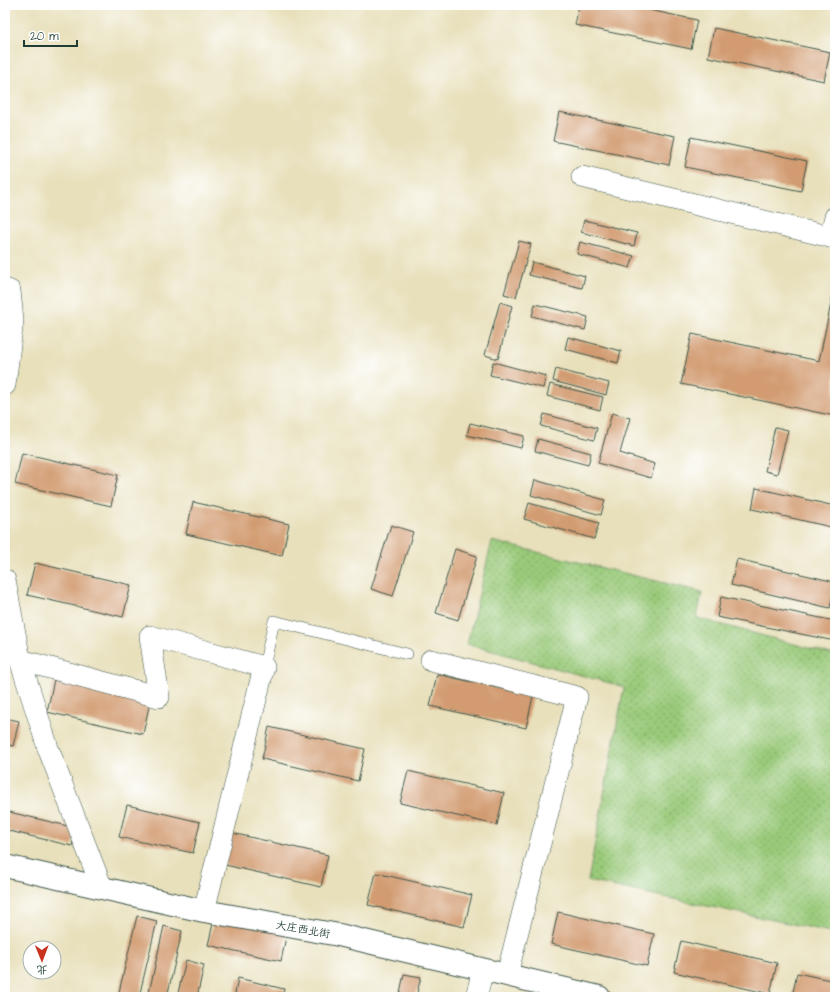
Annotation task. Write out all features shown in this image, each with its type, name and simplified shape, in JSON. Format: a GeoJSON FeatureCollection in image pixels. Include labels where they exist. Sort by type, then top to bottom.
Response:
{"type":"FeatureCollection","features":[{"type":"Feature","properties":{"kind":"street"},"geometry":{"type":"LineString","coordinates":[[582,177],[833,237],[835,216]]}},
{"type":"Feature","properties":{"kind":"street"},"geometry":{"type":"LineString","coordinates":[[5,290],[10,291],[13,320],[5,385]]}},
{"type":"Feature","properties":{"kind":"street"},"geometry":{"type":"LineString","coordinates":[[5,580],[20,660],[48,748],[102,888]]}},
{"type":"Feature","properties":{"kind":"street"},"geometry":{"type":"LineString","coordinates":[[20,660],[159,697],[150,636],[264,667],[204,911]]}},
{"type":"Feature","properties":{"kind":"street"},"geometry":{"type":"LineString","coordinates":[[431,660],[577,696],[507,975]]}},
{"type":"Feature","properties":{"kind":"street","name":"大庄西北街"},"geometry":{"type":"LineString","coordinates":[[5,866],[204,911],[339,935],[599,997]]}},
{"type":"Feature","properties":{"kind":"street"},"geometry":{"type":"LineString","coordinates":[[476,997],[483,970]]}},
{"type":"Feature","properties":{"kind":"lane"},"geometry":{"type":"LineString","coordinates":[[264,667],[274,621],[406,654]]}},
{"type":"Feature","properties":{"kind":"green space"},"geometry":{"type":"Polygon","coordinates":[[[492,541],[702,592],[697,618],[835,655],[835,933],[588,881],[624,687],[467,644],[492,541]]]}},
{"type":"Feature","properties":{"kind":"building"},"geometry":{"type":"Polygon","coordinates":[[[579,5],[625,5],[697,20],[691,49],[575,25],[579,5]]]}},
{"type":"Feature","properties":{"kind":"building"},"geometry":{"type":"Polygon","coordinates":[[[714,28],[830,52],[824,81],[708,57],[714,28]]]}},
{"type":"Feature","properties":{"kind":"building"},"geometry":{"type":"Polygon","coordinates":[[[559,112],[675,136],[669,165],[553,141],[559,112]]]}},
{"type":"Feature","properties":{"kind":"building"},"geometry":{"type":"Polygon","coordinates":[[[691,137],[807,161],[801,191],[685,167],[691,137]]]}},
{"type":"Feature","properties":{"kind":"building"},"geometry":{"type":"Polygon","coordinates":[[[584,220],[637,233],[634,246],[581,232],[584,220]]]}},
{"type":"Feature","properties":{"kind":"building"},"geometry":{"type":"Polygon","coordinates":[[[519,241],[531,244],[516,297],[504,294],[519,241]]]}},
{"type":"Feature","properties":{"kind":"building"},"geometry":{"type":"Polygon","coordinates":[[[580,242],[634,256],[630,268],[577,254],[580,242]]]}},
{"type":"Feature","properties":{"kind":"building"},"geometry":{"type":"Polygon","coordinates":[[[532,262],[585,276],[582,288],[529,275],[532,262]]]}},
{"type":"Feature","properties":{"kind":"building"},"geometry":{"type":"Polygon","coordinates":[[[834,289],[835,416],[681,384],[692,334],[819,361],[834,289]]]}},
{"type":"Feature","properties":{"kind":"building"},"geometry":{"type":"Polygon","coordinates":[[[500,302],[512,306],[498,359],[485,355],[500,302]]]}},
{"type":"Feature","properties":{"kind":"building"},"geometry":{"type":"Polygon","coordinates":[[[535,304],[588,317],[585,330],[532,316],[535,304]]]}},
{"type":"Feature","properties":{"kind":"building"},"geometry":{"type":"Polygon","coordinates":[[[568,337],[621,351],[618,363],[565,349],[568,337]]]}},
{"type":"Feature","properties":{"kind":"building"},"geometry":{"type":"Polygon","coordinates":[[[493,362],[546,376],[543,388],[490,375],[493,362]]]}},
{"type":"Feature","properties":{"kind":"building"},"geometry":{"type":"Polygon","coordinates":[[[556,369],[609,383],[606,395],[553,381],[556,369]]]}},
{"type":"Feature","properties":{"kind":"building"},"geometry":{"type":"Polygon","coordinates":[[[550,384],[603,397],[600,410],[547,396],[550,384]]]}},
{"type":"Feature","properties":{"kind":"building"},"geometry":{"type":"Polygon","coordinates":[[[612,413],[630,418],[620,453],[655,464],[651,478],[598,463],[612,413]]]}},
{"type":"Feature","properties":{"kind":"building"},"geometry":{"type":"Polygon","coordinates":[[[544,414],[597,428],[594,440],[541,426],[544,414]]]}},
{"type":"Feature","properties":{"kind":"building"},"geometry":{"type":"Polygon","coordinates":[[[470,423],[524,436],[521,448],[467,435],[470,423]]]}},
{"type":"Feature","properties":{"kind":"building"},"geometry":{"type":"Polygon","coordinates":[[[775,427],[788,430],[777,474],[765,471],[775,427]]]}},
{"type":"Feature","properties":{"kind":"building"},"geometry":{"type":"Polygon","coordinates":[[[538,439],[591,453],[588,465],[535,451],[538,439]]]}},
{"type":"Feature","properties":{"kind":"building"},"geometry":{"type":"Polygon","coordinates":[[[22,453],[118,475],[111,506],[15,484],[22,453]]]}},
{"type":"Feature","properties":{"kind":"building"},"geometry":{"type":"Polygon","coordinates":[[[535,480],[605,500],[601,515],[531,495],[535,480]]]}},
{"type":"Feature","properties":{"kind":"building"},"geometry":{"type":"Polygon","coordinates":[[[756,488],[835,506],[835,528],[752,509],[756,488]]]}},
{"type":"Feature","properties":{"kind":"building"},"geometry":{"type":"Polygon","coordinates":[[[193,502],[289,524],[282,556],[186,534],[193,502]]]}},
{"type":"Feature","properties":{"kind":"building"},"geometry":{"type":"Polygon","coordinates":[[[529,503],[599,523],[594,539],[524,519],[529,503]]]}},
{"type":"Feature","properties":{"kind":"building"},"geometry":{"type":"Polygon","coordinates":[[[391,525],[413,532],[393,596],[371,589],[391,525]]]}},
{"type":"Feature","properties":{"kind":"building"},"geometry":{"type":"Polygon","coordinates":[[[455,549],[477,556],[458,620],[436,613],[455,549]]]}},
{"type":"Feature","properties":{"kind":"building"},"geometry":{"type":"Polygon","coordinates":[[[737,559],[835,582],[830,608],[731,585],[737,559]]]}},
{"type":"Feature","properties":{"kind":"building"},"geometry":{"type":"Polygon","coordinates":[[[35,563],[131,585],[123,617],[27,595],[35,563]]]}},
{"type":"Feature","properties":{"kind":"building"},"geometry":{"type":"Polygon","coordinates":[[[721,597],[835,621],[835,641],[717,617],[721,597]]]}},
{"type":"Feature","properties":{"kind":"building"},"geometry":{"type":"Polygon","coordinates":[[[437,674],[533,696],[526,728],[430,706],[437,674]]]}},
{"type":"Feature","properties":{"kind":"building"},"geometry":{"type":"Polygon","coordinates":[[[54,680],[150,702],[143,734],[47,712],[54,680]]]}},
{"type":"Feature","properties":{"kind":"building"},"geometry":{"type":"Polygon","coordinates":[[[5,718],[19,721],[13,746],[5,744],[5,718]]]}},
{"type":"Feature","properties":{"kind":"building"},"geometry":{"type":"Polygon","coordinates":[[[269,727],[365,749],[358,781],[262,759],[269,727]]]}},
{"type":"Feature","properties":{"kind":"building"},"geometry":{"type":"Polygon","coordinates":[[[408,771],[504,793],[497,825],[400,803],[408,771]]]}},
{"type":"Feature","properties":{"kind":"building"},"geometry":{"type":"Polygon","coordinates":[[[127,805],[200,822],[193,853],[119,837],[127,805]]]}},
{"type":"Feature","properties":{"kind":"building"},"geometry":{"type":"Polygon","coordinates":[[[5,811],[76,828],[72,846],[5,830],[5,811]]]}},
{"type":"Feature","properties":{"kind":"building"},"geometry":{"type":"Polygon","coordinates":[[[232,833],[328,855],[321,887],[225,865],[232,833]]]}},
{"type":"Feature","properties":{"kind":"building"},"geometry":{"type":"Polygon","coordinates":[[[376,873],[472,895],[464,927],[368,905],[376,873]]]}},
{"type":"Feature","properties":{"kind":"building"},"geometry":{"type":"Polygon","coordinates":[[[558,912],[654,934],[647,966],[551,944],[558,912]]]}},
{"type":"Feature","properties":{"kind":"building"},"geometry":{"type":"Polygon","coordinates":[[[215,915],[287,932],[281,961],[208,945],[215,915]]]}},
{"type":"Feature","properties":{"kind":"building"},"geometry":{"type":"Polygon","coordinates":[[[137,916],[157,921],[139,997],[119,992],[137,916]]]}},
{"type":"Feature","properties":{"kind":"building"},"geometry":{"type":"Polygon","coordinates":[[[164,926],[182,931],[167,997],[148,997],[164,926]]]}},
{"type":"Feature","properties":{"kind":"building"},"geometry":{"type":"Polygon","coordinates":[[[681,941],[777,963],[770,994],[674,972],[681,941]]]}},
{"type":"Feature","properties":{"kind":"building"},"geometry":{"type":"Polygon","coordinates":[[[186,960],[204,965],[197,997],[177,997],[186,960]]]}},
{"type":"Feature","properties":{"kind":"building"},"geometry":{"type":"Polygon","coordinates":[[[797,973],[835,981],[835,997],[792,997],[797,973]]]}},
{"type":"Feature","properties":{"kind":"building"},"geometry":{"type":"Polygon","coordinates":[[[404,974],[421,977],[416,997],[399,997],[404,974]]]}},
{"type":"Feature","properties":{"kind":"building"},"geometry":{"type":"Polygon","coordinates":[[[238,978],[284,989],[282,997],[247,997],[235,994],[238,978]]]}}]}
